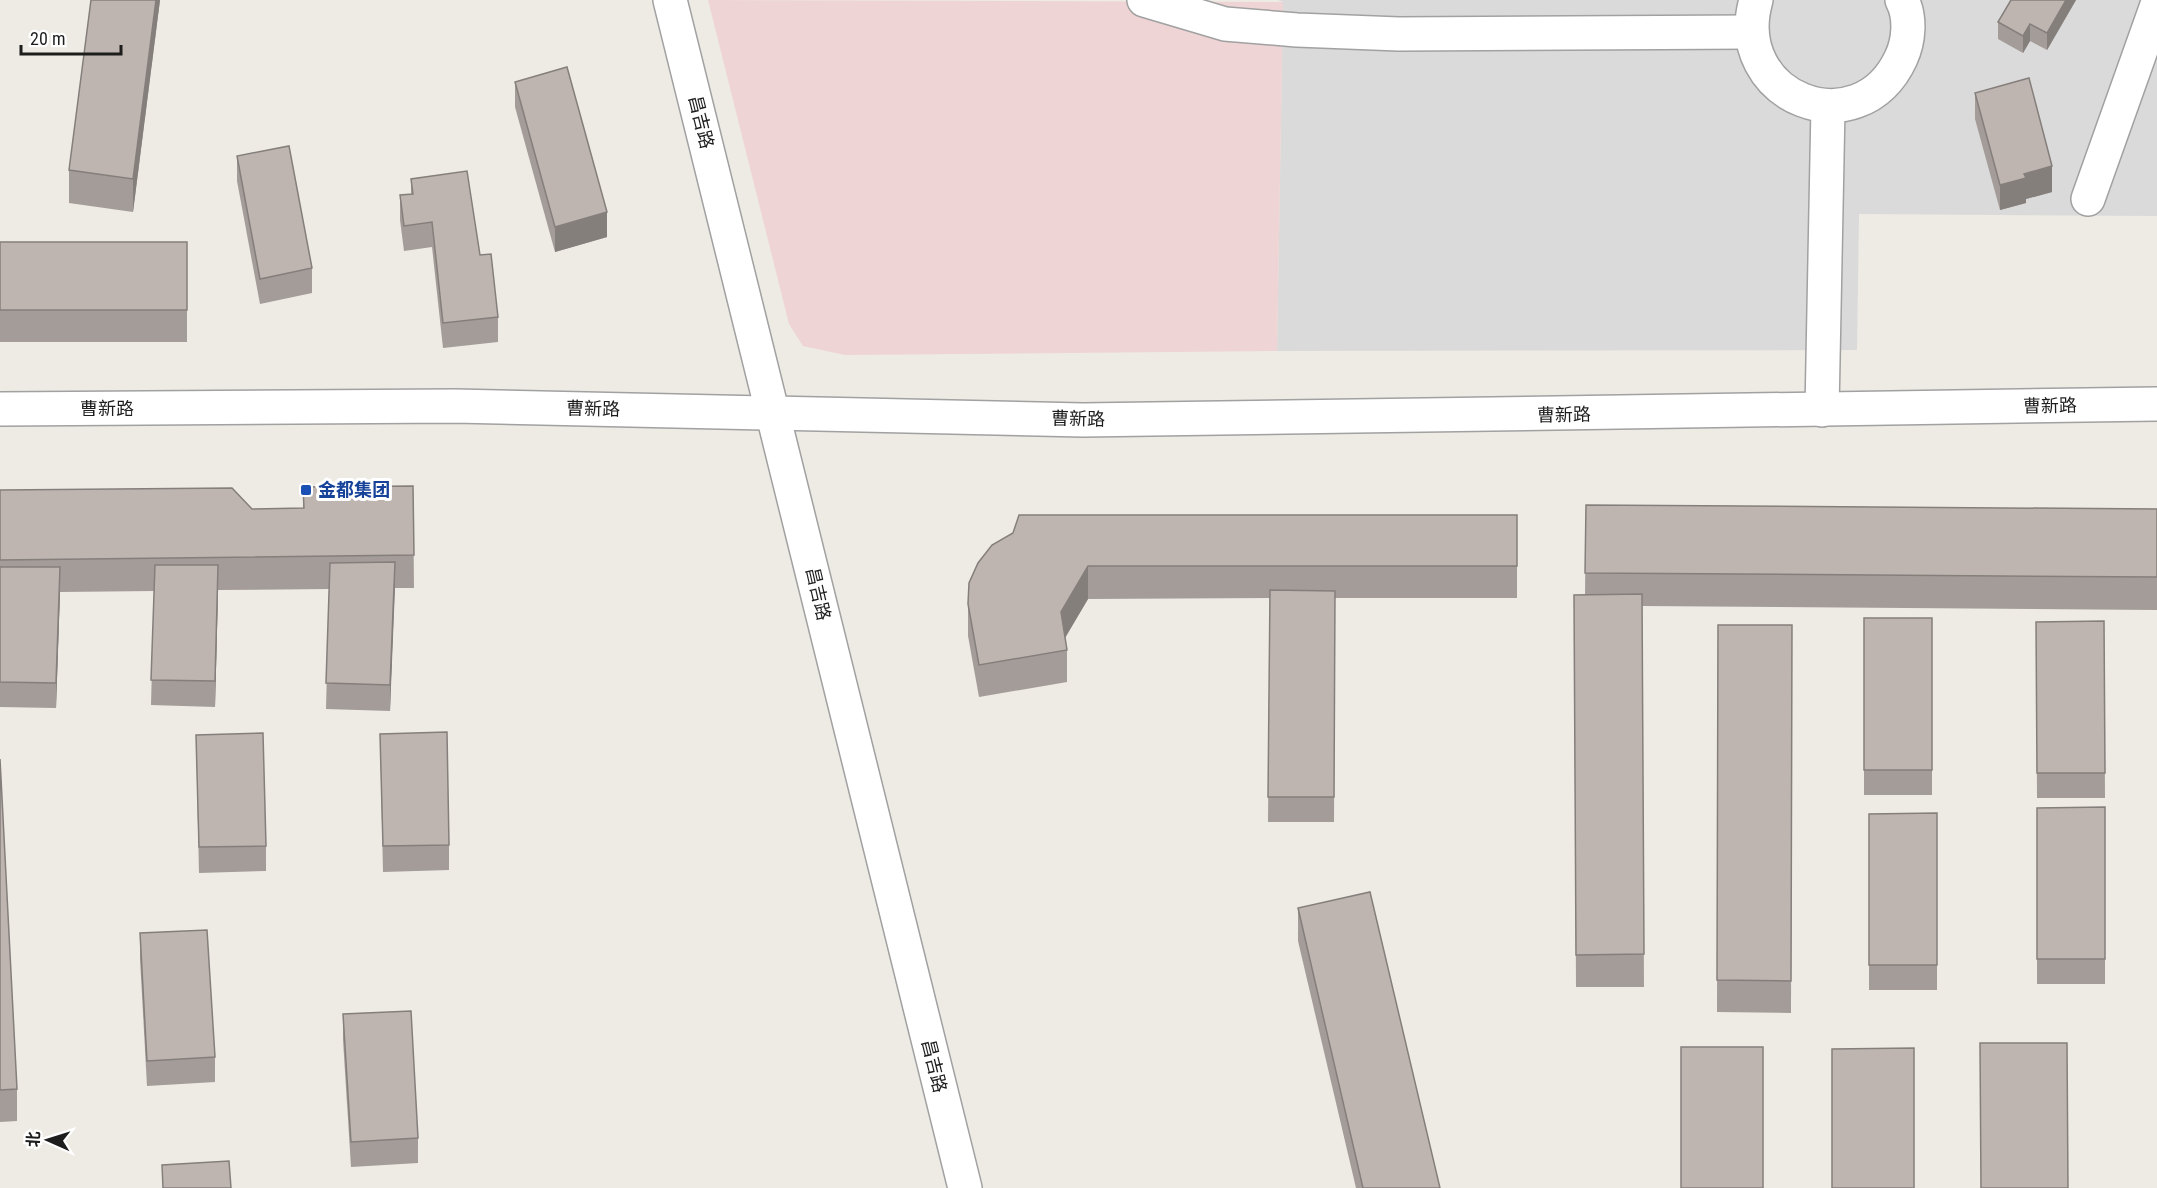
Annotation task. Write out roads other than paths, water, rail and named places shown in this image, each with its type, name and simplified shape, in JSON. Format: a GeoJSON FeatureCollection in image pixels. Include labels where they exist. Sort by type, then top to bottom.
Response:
{"type":"FeatureCollection","features":[{"type":"Feature","properties":{"kind":"street","name":"昌吉路"},"geometry":{"type":"LineString","coordinates":[[670,0],[775,413],[881,860],[965,1188]]}},
{"type":"Feature","properties":{"kind":"street"},"geometry":{"type":"LineString","coordinates":[[1144,0],[1225,24],[1297,30],[1399,34],[1751,33]]}},
{"type":"Feature","properties":{"kind":"street"},"geometry":{"type":"LineString","coordinates":[[1756,0],[1751,33],[1758,61],[1775,85],[1799,101],[1828,107],[1864,99],[1892,77],[1907,44],[1906,8],[1902,0]]}},
{"type":"Feature","properties":{"kind":"street"},"geometry":{"type":"LineString","coordinates":[[2088,199],[2157,5]]}},
{"type":"Feature","properties":{"kind":"street"},"geometry":{"type":"LineString","coordinates":[[1822,410],[1828,107]]}},
{"type":"Feature","properties":{"kind":"street","name":"曹新路"},"geometry":{"type":"LineString","coordinates":[[0,409],[455,406],[1083,420],[2157,404]]}},
{"type":"Feature","properties":{"kind":"place","name":"金都集团"},"geometry":{"type":"Point","coordinates":[306,490]}}]}
